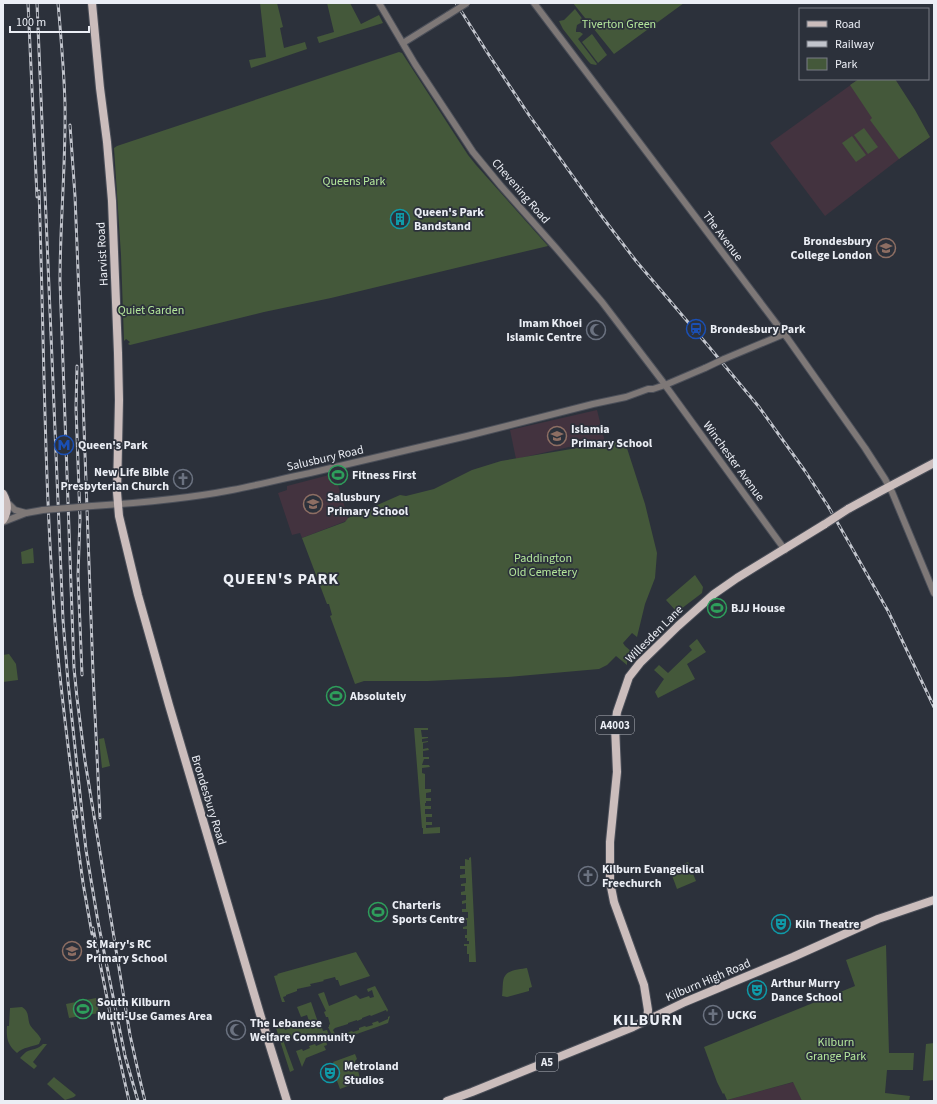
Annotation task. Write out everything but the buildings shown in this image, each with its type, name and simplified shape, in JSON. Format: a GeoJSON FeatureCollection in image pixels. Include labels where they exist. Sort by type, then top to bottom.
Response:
{"type":"FeatureCollection","features":[{"type":"Feature","properties":{"kind":"main road","name":"Harvist Road"},"geometry":{"type":"LineString","coordinates":[[92,3],[107,142],[112,216],[119,400],[118,504]]}},
{"type":"Feature","properties":{"kind":"main road","name":"Willesden Lane"},"geometry":{"type":"LineString","coordinates":[[647,1020],[648,1010],[644,985],[614,902],[610,882],[609,865],[617,772],[615,726],[617,712],[629,677],[640,663],[714,594],[848,509],[934,463]]}},
{"type":"Feature","properties":{"kind":"main road"},"geometry":{"type":"LineString","coordinates":[[3,494],[7,502],[6,514],[3,521]]}},
{"type":"Feature","properties":{"kind":"main road","name":"Brondesbury Road"},"geometry":{"type":"LineString","coordinates":[[118,504],[125,544],[162,682],[287,1101]]}},
{"type":"Feature","properties":{"kind":"main road","name":"Kilburn High Road"},"geometry":{"type":"LineString","coordinates":[[447,1101],[633,1027],[685,1002],[793,957],[878,919],[934,900]]}},
{"type":"Feature","properties":{"kind":"street","name":"Chevening Road"},"geometry":{"type":"LineString","coordinates":[[379,3],[415,64],[473,152],[602,302],[664,384]]}},
{"type":"Feature","properties":{"kind":"street"},"geometry":{"type":"LineString","coordinates":[[403,43],[467,3]]}},
{"type":"Feature","properties":{"kind":"street","name":"The Avenue"},"geometry":{"type":"LineString","coordinates":[[534,3],[784,334],[858,438],[889,486],[934,593]]}},
{"type":"Feature","properties":{"kind":"street"},"geometry":{"type":"LineString","coordinates":[[664,384],[675,378],[680,378],[705,368],[784,334]]}},
{"type":"Feature","properties":{"kind":"street","name":"Salusbury Road"},"geometry":{"type":"LineString","coordinates":[[3,521],[26,513],[43,510],[187,498],[240,488],[467,436],[626,397],[648,389],[652,386],[664,384]]}},
{"type":"Feature","properties":{"kind":"street","name":"Winchester Avenue"},"geometry":{"type":"LineString","coordinates":[[664,384],[785,550]]}},
{"type":"Feature","properties":{"kind":"street"},"geometry":{"type":"LineString","coordinates":[[7,502],[15,510],[26,513]]}},
{"type":"Feature","properties":{"kind":"shaded area"},"geometry":{"type":"Polygon","coordinates":[[[858,80],[896,80],[930,137],[825,216],[770,143],[858,80]]]}},
{"type":"Feature","properties":{"kind":"shaded area","name":"Islamia Primary School"},"geometry":{"type":"Polygon","coordinates":[[[597,410],[605,442],[583,447],[582,444],[516,459],[510,430],[597,410]]]}},
{"type":"Feature","properties":{"kind":"shaded area","name":"Salusbury Primary School"},"geometry":{"type":"Polygon","coordinates":[[[333,474],[337,482],[348,518],[346,521],[302,538],[300,533],[292,535],[278,493],[287,490],[287,486],[333,474]]]}},
{"type":"Feature","properties":{"kind":"shaded area"},"geometry":{"type":"Polygon","coordinates":[[[794,1082],[802,1101],[727,1101],[727,1100],[794,1082]]]}},
{"type":"Feature","properties":{"kind":"green space"},"geometry":{"type":"Polygon","coordinates":[[[260,3],[277,3],[283,27],[280,28],[284,48],[305,42],[307,49],[251,68],[249,60],[266,57],[260,3]]]}},
{"type":"Feature","properties":{"kind":"green space"},"geometry":{"type":"Polygon","coordinates":[[[327,3],[350,3],[361,24],[379,15],[383,23],[319,43],[317,37],[334,32],[327,3]]]}},
{"type":"Feature","properties":{"kind":"green space","name":"Tiverton Green"},"geometry":{"type":"Polygon","coordinates":[[[573,3],[684,3],[614,54],[573,3]]]}},
{"type":"Feature","properties":{"kind":"green space"},"geometry":{"type":"Polygon","coordinates":[[[575,9],[584,21],[577,25],[576,32],[583,34],[578,39],[597,64],[596,65],[591,64],[588,61],[563,29],[559,21],[564,20],[575,9]]]}},
{"type":"Feature","properties":{"kind":"green space"},"geometry":{"type":"Polygon","coordinates":[[[592,34],[607,55],[598,63],[582,42],[592,34]]]}},
{"type":"Feature","properties":{"kind":"green space","name":"Queens Park"},"geometry":{"type":"Polygon","coordinates":[[[399,52],[402,53],[468,155],[548,246],[331,298],[264,312],[130,345],[128,344],[130,342],[126,339],[124,341],[121,255],[114,148],[399,52]]]}},
{"type":"Feature","properties":{"kind":"green space"},"geometry":{"type":"Polygon","coordinates":[[[858,80],[896,80],[930,137],[899,159],[870,120],[872,118],[850,85],[858,80]]]}},
{"type":"Feature","properties":{"kind":"green space"},"geometry":{"type":"Polygon","coordinates":[[[864,128],[878,147],[868,154],[854,135],[864,128]]]}},
{"type":"Feature","properties":{"kind":"green space"},"geometry":{"type":"Polygon","coordinates":[[[852,136],[866,155],[856,162],[842,143],[852,136]]]}},
{"type":"Feature","properties":{"kind":"green space","name":"Paddington Old Cemetery"},"geometry":{"type":"Polygon","coordinates":[[[605,442],[625,442],[645,504],[657,553],[655,578],[645,604],[637,637],[632,633],[623,643],[633,653],[627,660],[627,665],[616,656],[607,665],[599,669],[508,677],[428,681],[364,681],[355,684],[330,616],[332,615],[329,604],[327,604],[302,538],[345,522],[348,518],[400,495],[406,496],[434,489],[472,470],[501,461],[605,442]]]}},
{"type":"Feature","properties":{"kind":"green space"},"geometry":{"type":"Polygon","coordinates":[[[33,548],[34,563],[22,564],[21,552],[33,548]]]}},
{"type":"Feature","properties":{"kind":"green space"},"geometry":{"type":"Polygon","coordinates":[[[695,575],[703,587],[702,593],[677,612],[666,600],[695,575]]]}},
{"type":"Feature","properties":{"kind":"green space"},"geometry":{"type":"Polygon","coordinates":[[[697,639],[706,652],[687,664],[695,679],[658,698],[655,692],[664,679],[654,670],[659,665],[668,673],[692,650],[689,646],[697,639]]]}},
{"type":"Feature","properties":{"kind":"green space"},"geometry":{"type":"Polygon","coordinates":[[[9,654],[16,664],[18,680],[3,682],[3,655],[9,654]]]}},
{"type":"Feature","properties":{"kind":"green space"},"geometry":{"type":"Polygon","coordinates":[[[414,728],[428,728],[428,730],[421,730],[422,737],[428,737],[422,739],[422,742],[428,741],[423,743],[423,749],[428,748],[429,750],[423,751],[423,757],[429,757],[429,759],[424,759],[422,765],[429,765],[430,767],[422,768],[422,773],[425,774],[425,789],[431,789],[431,792],[426,793],[426,798],[431,798],[431,801],[426,801],[425,806],[431,806],[431,809],[425,809],[425,814],[432,814],[432,817],[426,817],[426,822],[432,822],[432,825],[426,825],[426,828],[440,827],[440,833],[423,834],[414,728]]]}},
{"type":"Feature","properties":{"kind":"green space"},"geometry":{"type":"Polygon","coordinates":[[[104,738],[110,766],[102,768],[99,739],[104,738]]]}},
{"type":"Feature","properties":{"kind":"green space"},"geometry":{"type":"Polygon","coordinates":[[[471,857],[476,962],[469,962],[467,946],[464,946],[464,944],[469,944],[467,938],[465,938],[465,935],[467,935],[467,929],[463,929],[463,927],[467,926],[467,920],[463,920],[463,918],[468,918],[468,912],[462,912],[462,909],[466,909],[466,903],[462,904],[462,901],[466,900],[466,895],[461,895],[461,892],[465,891],[465,886],[461,886],[461,884],[466,883],[466,878],[460,878],[460,875],[465,874],[465,869],[460,869],[460,866],[465,866],[465,859],[469,860],[471,857]]]}},
{"type":"Feature","properties":{"kind":"green space"},"geometry":{"type":"Polygon","coordinates":[[[688,862],[696,881],[677,889],[670,870],[688,862]]]}},
{"type":"Feature","properties":{"kind":"green space","name":"Kilburn Grange Park"},"geometry":{"type":"Polygon","coordinates":[[[886,945],[889,1053],[914,1053],[913,1070],[887,1070],[885,1093],[910,1096],[909,1101],[802,1101],[793,1082],[727,1100],[717,1082],[704,1047],[855,986],[846,960],[886,945]]]}},
{"type":"Feature","properties":{"kind":"green space"},"geometry":{"type":"Polygon","coordinates":[[[356,952],[370,976],[340,986],[335,977],[323,980],[324,981],[310,984],[311,986],[297,989],[297,991],[283,997],[285,1002],[282,1002],[274,976],[356,952]]]}},
{"type":"Feature","properties":{"kind":"green space"},"geometry":{"type":"Polygon","coordinates":[[[527,968],[532,987],[529,988],[529,991],[507,997],[502,996],[503,980],[507,974],[515,970],[527,968]]]}},
{"type":"Feature","properties":{"kind":"green space"},"geometry":{"type":"Polygon","coordinates":[[[375,986],[388,1010],[387,1012],[386,1010],[335,1028],[333,1030],[335,1034],[332,1035],[328,1027],[330,1024],[328,1017],[326,1017],[324,1012],[326,1011],[318,994],[324,992],[329,1006],[356,995],[360,999],[369,996],[370,998],[374,997],[372,990],[368,992],[367,989],[375,986]]]}},
{"type":"Feature","properties":{"kind":"green space","name":"South Kilburn Multi-Use Games Area"},"geometry":{"type":"Polygon","coordinates":[[[96,998],[99,1013],[69,1018],[66,1004],[96,998]]]}},
{"type":"Feature","properties":{"kind":"green space"},"geometry":{"type":"Polygon","coordinates":[[[311,1002],[320,1028],[322,1028],[323,1031],[327,1030],[329,1035],[324,1037],[323,1033],[297,1043],[294,1037],[283,1040],[294,1070],[290,1072],[276,1028],[283,1025],[285,1030],[309,1021],[307,1015],[301,1017],[297,1007],[311,1002]]]}},
{"type":"Feature","properties":{"kind":"green space"},"geometry":{"type":"Polygon","coordinates":[[[22,1007],[27,1013],[30,1025],[41,1039],[39,1044],[25,1048],[17,1053],[8,1041],[7,1026],[9,1026],[10,1008],[22,1007]]]}},
{"type":"Feature","properties":{"kind":"green space"},"geometry":{"type":"Polygon","coordinates":[[[390,1016],[388,1023],[334,1042],[332,1037],[339,1036],[340,1038],[346,1035],[346,1033],[359,1030],[359,1028],[365,1026],[373,1025],[372,1023],[378,1021],[379,1023],[388,1019],[390,1016]]]}},
{"type":"Feature","properties":{"kind":"green space"},"geometry":{"type":"Polygon","coordinates":[[[326,1040],[327,1045],[324,1046],[326,1050],[306,1058],[302,1067],[296,1051],[302,1049],[303,1051],[310,1048],[309,1046],[315,1044],[316,1046],[326,1040]]]}},
{"type":"Feature","properties":{"kind":"green space"},"geometry":{"type":"Polygon","coordinates":[[[934,1043],[934,1080],[923,1081],[926,1044],[934,1043]]]}},
{"type":"Feature","properties":{"kind":"green space"},"geometry":{"type":"Polygon","coordinates":[[[43,1044],[47,1044],[33,1062],[37,1066],[34,1069],[20,1058],[25,1053],[43,1044]]]}},
{"type":"Feature","properties":{"kind":"green space"},"geometry":{"type":"Polygon","coordinates":[[[355,1054],[357,1059],[355,1061],[361,1081],[340,1089],[333,1070],[336,1069],[333,1062],[355,1054]]]}},
{"type":"Feature","properties":{"kind":"green space"},"geometry":{"type":"Polygon","coordinates":[[[54,1077],[76,1095],[65,1100],[47,1084],[54,1077]]]}},
{"type":"Feature","properties":{"kind":"railway"},"geometry":{"type":"LineString","coordinates":[[28,3],[37,197]]}},
{"type":"Feature","properties":{"kind":"railway"},"geometry":{"type":"LineString","coordinates":[[37,3],[63,620],[68,682],[86,850],[98,922],[125,1056],[138,1101]]}},
{"type":"Feature","properties":{"kind":"railway"},"geometry":{"type":"LineString","coordinates":[[58,3],[65,104],[65,148],[60,281],[74,668],[85,761],[130,1035],[145,1101]]}},
{"type":"Feature","properties":{"kind":"railway"},"geometry":{"type":"LineString","coordinates":[[456,3],[529,115],[600,214],[636,261],[759,407],[805,471],[828,506],[888,611],[934,707]]}},
{"type":"Feature","properties":{"kind":"railway"},"geometry":{"type":"LineString","coordinates":[[70,125],[75,196],[100,818]]}},
{"type":"Feature","properties":{"kind":"railway"},"geometry":{"type":"LineString","coordinates":[[39,191],[46,461],[51,569],[59,672],[77,817]]}},
{"type":"Feature","properties":{"kind":"railway"},"geometry":{"type":"LineString","coordinates":[[77,366],[76,408],[80,518],[78,575],[82,675]]}},
{"type":"Feature","properties":{"kind":"railway"},"geometry":{"type":"LineString","coordinates":[[73,811],[92,934]]}},
{"type":"Feature","properties":{"kind":"railway"},"geometry":{"type":"LineString","coordinates":[[93,928],[129,1101]]}},
{"type":"Feature","properties":{"kind":"place","name":"Queen's Park Bandstand"},"geometry":{"type":"Point","coordinates":[400,219]}},
{"type":"Feature","properties":{"kind":"place","name":"Brondesbury College London"},"geometry":{"type":"Point","coordinates":[886,248]}},
{"type":"Feature","properties":{"kind":"place","name":"Brondesbury Park"},"geometry":{"type":"Point","coordinates":[696,329]}},
{"type":"Feature","properties":{"kind":"place","name":"Imam Khoei Islamic Centre"},"geometry":{"type":"Point","coordinates":[596,330]}},
{"type":"Feature","properties":{"kind":"place","name":"Islamia Primary School"},"geometry":{"type":"Point","coordinates":[557,436]}},
{"type":"Feature","properties":{"kind":"place","name":"Queen's Park"},"geometry":{"type":"Point","coordinates":[64,445]}},
{"type":"Feature","properties":{"kind":"place","name":"Fitness First"},"geometry":{"type":"Point","coordinates":[338,475]}},
{"type":"Feature","properties":{"kind":"place","name":"New Life Bible Presbyterian Church"},"geometry":{"type":"Point","coordinates":[183,479]}},
{"type":"Feature","properties":{"kind":"place","name":"Salusbury Primary School"},"geometry":{"type":"Point","coordinates":[313,504]}},
{"type":"Feature","properties":{"kind":"place","name":"BJJ House"},"geometry":{"type":"Point","coordinates":[717,608]}},
{"type":"Feature","properties":{"kind":"place","name":"Absolutely"},"geometry":{"type":"Point","coordinates":[336,696]}},
{"type":"Feature","properties":{"kind":"place","name":"Kilburn Evangelical Freechurch"},"geometry":{"type":"Point","coordinates":[588,876]}},
{"type":"Feature","properties":{"kind":"place","name":"Charteris Sports Centre"},"geometry":{"type":"Point","coordinates":[378,912]}},
{"type":"Feature","properties":{"kind":"place","name":"Kiln Theatre"},"geometry":{"type":"Point","coordinates":[781,924]}},
{"type":"Feature","properties":{"kind":"place","name":"St Mary's RC Primary School"},"geometry":{"type":"Point","coordinates":[72,951]}},
{"type":"Feature","properties":{"kind":"place","name":"Arthur Murry Dance School"},"geometry":{"type":"Point","coordinates":[757,990]}},
{"type":"Feature","properties":{"kind":"place","name":"South Kilburn Multi-Use Games Area"},"geometry":{"type":"Point","coordinates":[83,1009]}},
{"type":"Feature","properties":{"kind":"place","name":"UCKG"},"geometry":{"type":"Point","coordinates":[713,1015]}},
{"type":"Feature","properties":{"kind":"place","name":"The Lebanese Welfare Community"},"geometry":{"type":"Point","coordinates":[236,1030]}},
{"type":"Feature","properties":{"kind":"place","name":"Metroland Studios"},"geometry":{"type":"Point","coordinates":[330,1073]}},
{"type":"Feature","properties":{"kind":"district","name":"QUEEN'S PARK"},"geometry":{"type":"Point","coordinates":[281,578]}},
{"type":"Feature","properties":{"kind":"district","name":"KILBURN"},"geometry":{"type":"Point","coordinates":[648,1019]}},
{"type":"Feature","properties":{"kind":"park label","name":"Quiet Garden"},"geometry":{"type":"Point","coordinates":[151,310]}}]}
